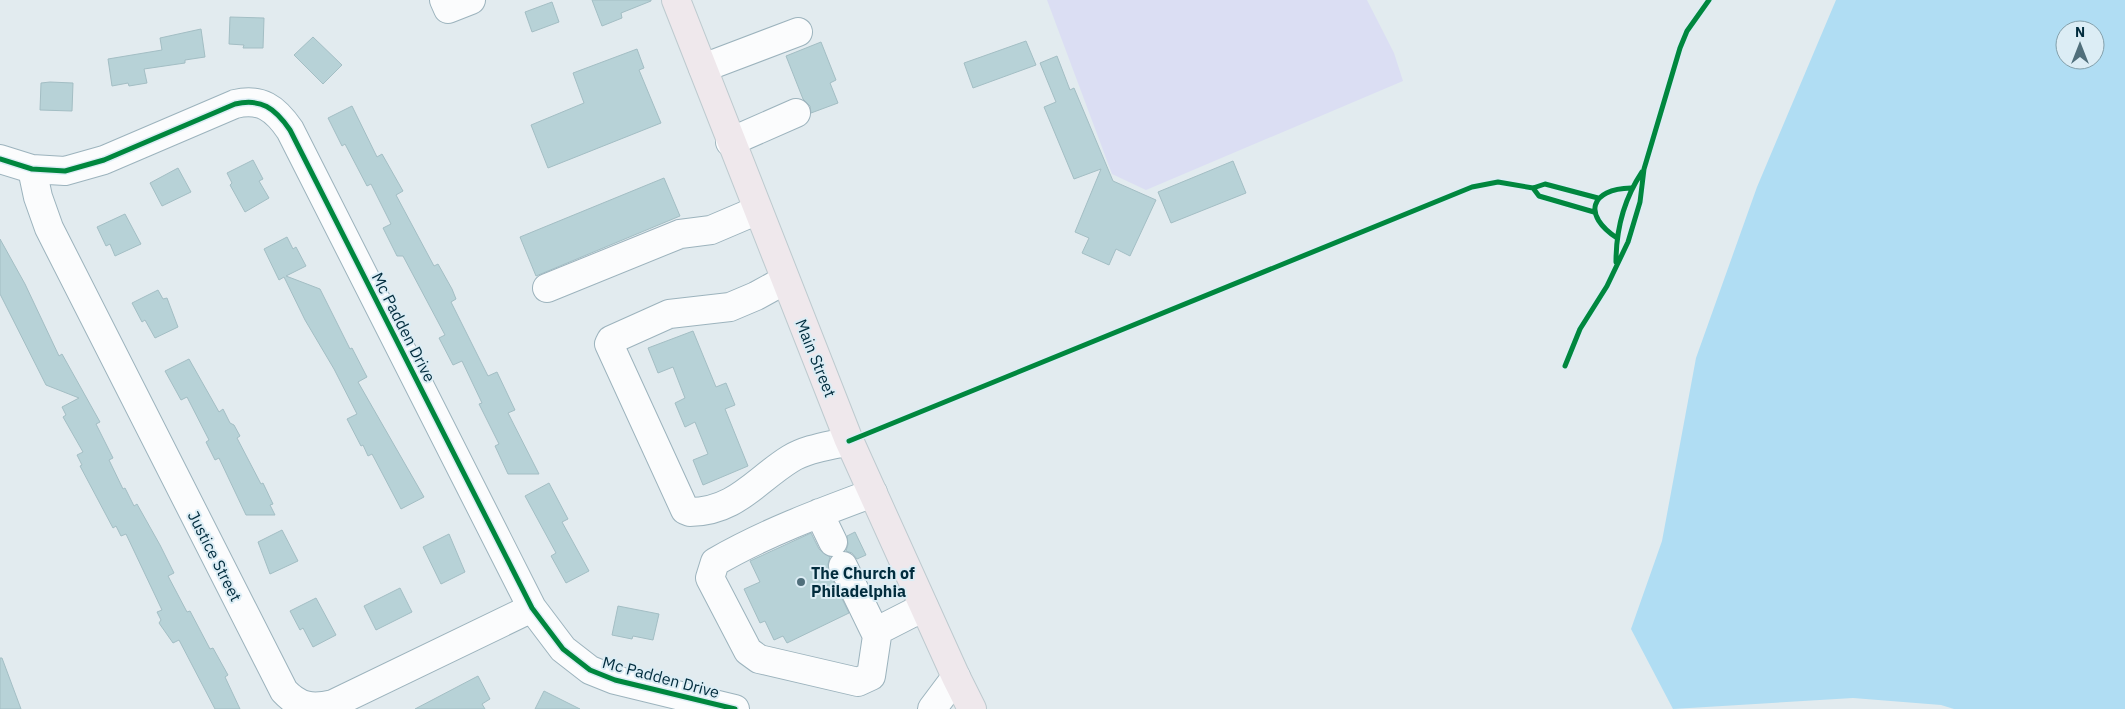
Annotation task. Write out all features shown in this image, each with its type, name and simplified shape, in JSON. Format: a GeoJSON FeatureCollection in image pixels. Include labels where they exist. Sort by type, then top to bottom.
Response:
{"type":"FeatureCollection","features":[{"type":"Feature","properties":{"kind":"main road","name":"Main Street"},"geometry":{"type":"LineString","coordinates":[[676,0],[704,68],[730,142],[850,441],[972,709]]}},
{"type":"Feature","properties":{"kind":"street"},"geometry":{"type":"LineString","coordinates":[[444,0],[448,9],[470,0]]}},
{"type":"Feature","properties":{"kind":"street"},"geometry":{"type":"LineString","coordinates":[[704,68],[798,32]]}},
{"type":"Feature","properties":{"kind":"street","name":"Mc Padden Drive"},"geometry":{"type":"LineString","coordinates":[[0,159],[32,169],[65,171],[104,160],[235,104],[262,103],[278,113],[290,130],[532,608],[563,649],[590,670],[615,680],[735,709]]}},
{"type":"Feature","properties":{"kind":"street"},"geometry":{"type":"LineString","coordinates":[[730,142],[796,113]]}},
{"type":"Feature","properties":{"kind":"street","name":"Justice Street"},"geometry":{"type":"LineString","coordinates":[[32,169],[38,197],[48,228],[284,692],[291,699],[300,706],[311,709],[333,704],[532,608]]}},
{"type":"Feature","properties":{"kind":"street"},"geometry":{"type":"LineString","coordinates":[[547,288],[680,234],[711,230],[758,210]]}},
{"type":"Feature","properties":{"kind":"street"},"geometry":{"type":"LineString","coordinates":[[785,280],[756,296],[730,307],[669,314],[611,340],[610,344],[685,510],[690,512],[722,505],[750,491],[791,458],[813,450],[850,441]]}},
{"type":"Feature","properties":{"kind":"street"},"geometry":{"type":"LineString","coordinates":[[819,513],[877,636],[871,676],[858,682],[759,659],[748,651],[710,578],[715,562],[742,546],[819,513],[873,493]]}},
{"type":"Feature","properties":{"kind":"street"},"geometry":{"type":"LineString","coordinates":[[875,632],[924,607]]}},
{"type":"Feature","properties":{"kind":"street"},"geometry":{"type":"LineString","coordinates":[[932,709],[956,677]]}},
{"type":"Feature","properties":{"kind":"shaded area"},"geometry":{"type":"Polygon","coordinates":[[[1047,0],[1367,0],[1394,53],[1403,81],[1146,190],[1112,174],[1047,0]]]}},
{"type":"Feature","properties":{"kind":"shaded area"},"geometry":{"type":"Polygon","coordinates":[[[1836,0],[2125,0],[2125,709],[1954,709],[1941,705],[1853,698],[1673,709],[1631,629],[1662,541],[1696,358],[1757,187],[1836,0]]]}},
{"type":"Feature","properties":{"kind":"building"},"geometry":{"type":"Polygon","coordinates":[[[592,0],[651,1],[621,13],[622,18],[602,26],[592,0]]]}},
{"type":"Feature","properties":{"kind":"building"},"geometry":{"type":"Polygon","coordinates":[[[552,2],[559,22],[532,32],[525,12],[552,2]]]}},
{"type":"Feature","properties":{"kind":"building"},"geometry":{"type":"Polygon","coordinates":[[[230,17],[264,18],[263,48],[243,48],[244,45],[229,44],[230,17]]]}},
{"type":"Feature","properties":{"kind":"building"},"geometry":{"type":"Polygon","coordinates":[[[201,29],[205,57],[185,60],[185,63],[144,69],[147,83],[129,86],[128,83],[112,86],[108,59],[162,50],[160,38],[201,29]]]}},
{"type":"Feature","properties":{"kind":"building"},"geometry":{"type":"Polygon","coordinates":[[[313,37],[342,65],[323,84],[294,55],[313,37]]]}},
{"type":"Feature","properties":{"kind":"building"},"geometry":{"type":"Polygon","coordinates":[[[1026,41],[1036,65],[973,88],[964,63],[1026,41]]]}},
{"type":"Feature","properties":{"kind":"building"},"geometry":{"type":"Polygon","coordinates":[[[821,42],[836,80],[830,83],[838,103],[811,113],[810,106],[803,99],[786,56],[821,42]]]}},
{"type":"Feature","properties":{"kind":"building"},"geometry":{"type":"Polygon","coordinates":[[[637,49],[644,68],[639,70],[661,123],[548,168],[531,125],[584,103],[573,73],[637,49]]]}},
{"type":"Feature","properties":{"kind":"building"},"geometry":{"type":"Polygon","coordinates":[[[1057,56],[1070,90],[1074,88],[1113,181],[1156,200],[1130,256],[1116,249],[1109,265],[1082,253],[1089,238],[1075,232],[1101,169],[1074,179],[1044,107],[1056,102],[1040,63],[1057,56]]]}},
{"type":"Feature","properties":{"kind":"building"},"geometry":{"type":"Polygon","coordinates":[[[41,83],[73,83],[72,111],[40,110],[41,83]]]}},
{"type":"Feature","properties":{"kind":"building"},"geometry":{"type":"Polygon","coordinates":[[[352,106],[377,157],[382,154],[403,191],[396,195],[434,266],[438,264],[452,289],[456,299],[451,302],[488,376],[497,372],[515,410],[508,413],[539,474],[508,474],[495,446],[499,444],[479,404],[482,403],[462,361],[453,365],[439,338],[445,335],[403,256],[397,256],[383,228],[391,224],[371,184],[367,186],[345,144],[342,146],[328,118],[352,106]]]}},
{"type":"Feature","properties":{"kind":"building"},"geometry":{"type":"Polygon","coordinates":[[[253,160],[263,179],[259,181],[269,198],[245,212],[230,185],[232,183],[227,173],[253,160]]]}},
{"type":"Feature","properties":{"kind":"building"},"geometry":{"type":"Polygon","coordinates":[[[1233,161],[1246,193],[1171,223],[1158,192],[1233,161]]]}},
{"type":"Feature","properties":{"kind":"building"},"geometry":{"type":"Polygon","coordinates":[[[178,168],[191,192],[162,206],[150,183],[178,168]]]}},
{"type":"Feature","properties":{"kind":"building"},"geometry":{"type":"Polygon","coordinates":[[[664,178],[680,216],[536,276],[520,237],[664,178]]]}},
{"type":"Feature","properties":{"kind":"building"},"geometry":{"type":"Polygon","coordinates":[[[125,214],[141,244],[115,256],[110,244],[106,246],[97,227],[125,214]]]}},
{"type":"Feature","properties":{"kind":"building"},"geometry":{"type":"Polygon","coordinates":[[[287,237],[293,249],[296,247],[306,266],[286,276],[320,289],[350,349],[352,348],[367,377],[358,382],[424,497],[401,509],[372,454],[368,456],[363,445],[361,446],[347,419],[357,414],[334,369],[305,320],[284,277],[279,280],[264,249],[287,237]]]}},
{"type":"Feature","properties":{"kind":"building"},"geometry":{"type":"Polygon","coordinates":[[[0,239],[25,284],[59,356],[62,354],[100,422],[96,424],[113,458],[109,460],[123,489],[125,488],[134,506],[137,504],[160,545],[174,573],[168,576],[187,612],[190,611],[210,649],[213,648],[228,675],[225,677],[240,709],[215,709],[179,640],[173,643],[159,623],[161,620],[157,612],[162,610],[126,534],[121,536],[116,526],[113,528],[80,466],[82,465],[77,455],[83,452],[63,417],[66,415],[62,407],[79,398],[46,385],[0,294],[0,239]]]}},
{"type":"Feature","properties":{"kind":"building"},"geometry":{"type":"Polygon","coordinates":[[[158,290],[163,299],[167,298],[178,327],[155,338],[145,320],[142,322],[132,303],[158,290]]]}},
{"type":"Feature","properties":{"kind":"building"},"geometry":{"type":"Polygon","coordinates":[[[693,331],[716,387],[726,383],[735,405],[725,409],[748,466],[703,485],[693,460],[708,454],[695,422],[685,427],[675,403],[685,398],[673,367],[658,373],[648,348],[693,331]]]}},
{"type":"Feature","properties":{"kind":"building"},"geometry":{"type":"Polygon","coordinates":[[[189,359],[219,412],[223,409],[230,423],[234,425],[240,436],[237,438],[273,504],[270,505],[275,515],[246,515],[219,458],[215,460],[206,442],[209,440],[187,397],[181,400],[165,371],[189,359]]]}},
{"type":"Feature","properties":{"kind":"building"},"geometry":{"type":"Polygon","coordinates":[[[549,483],[568,519],[562,522],[589,571],[566,583],[551,556],[556,553],[525,496],[549,483]]]}},
{"type":"Feature","properties":{"kind":"building"},"geometry":{"type":"Polygon","coordinates":[[[282,530],[298,561],[270,574],[258,542],[282,530]]]}},
{"type":"Feature","properties":{"kind":"building"},"geometry":{"type":"Polygon","coordinates":[[[855,532],[866,555],[857,559],[852,553],[846,551],[848,544],[847,536],[855,532]]]}},
{"type":"Feature","properties":{"kind":"building"},"geometry":{"type":"Polygon","coordinates":[[[811,533],[819,549],[830,557],[828,564],[829,572],[849,613],[787,643],[783,636],[774,640],[765,621],[760,623],[744,589],[760,582],[750,561],[811,533]]]}},
{"type":"Feature","properties":{"kind":"building"},"geometry":{"type":"Polygon","coordinates":[[[449,534],[465,572],[441,584],[423,547],[449,534]]]}},
{"type":"Feature","properties":{"kind":"building"},"geometry":{"type":"Polygon","coordinates":[[[400,588],[412,612],[376,630],[364,606],[400,588]]]}},
{"type":"Feature","properties":{"kind":"building"},"geometry":{"type":"Polygon","coordinates":[[[316,598],[336,635],[313,647],[303,628],[300,630],[290,611],[316,598]]]}},
{"type":"Feature","properties":{"kind":"building"},"geometry":{"type":"Polygon","coordinates":[[[618,606],[659,614],[653,640],[633,636],[632,639],[612,635],[618,606]]]}},
{"type":"Feature","properties":{"kind":"building"},"geometry":{"type":"Polygon","coordinates":[[[0,658],[2,658],[21,709],[0,709],[0,658]]]}},
{"type":"Feature","properties":{"kind":"building"},"geometry":{"type":"Polygon","coordinates":[[[478,676],[490,699],[482,704],[485,709],[415,709],[478,676]]]}},
{"type":"Feature","properties":{"kind":"building"},"geometry":{"type":"Polygon","coordinates":[[[544,691],[580,709],[535,709],[544,691]]]}},
{"type":"Feature","properties":{"kind":"cycle path"},"geometry":{"type":"LineString","coordinates":[[1565,366],[1580,329],[1607,286],[1628,242],[1640,202],[1644,169],[1680,48],[1687,31],[1709,0]]}},
{"type":"Feature","properties":{"kind":"cycle path"},"geometry":{"type":"LineString","coordinates":[[0,159],[32,169],[65,171],[104,160],[235,104],[252,102],[273,111],[290,130],[532,608],[563,649],[590,670],[615,680],[735,709]]}},
{"type":"Feature","properties":{"kind":"cycle path"},"geometry":{"type":"LineString","coordinates":[[1616,262],[1619,226],[1622,215],[1630,193],[1642,172]]}},
{"type":"Feature","properties":{"kind":"cycle path"},"geometry":{"type":"LineString","coordinates":[[849,441],[1472,187],[1498,182],[1533,188],[1545,184],[1598,198]]}},
{"type":"Feature","properties":{"kind":"cycle path"},"geometry":{"type":"LineString","coordinates":[[1533,188],[1539,196],[1594,212]]}},
{"type":"Feature","properties":{"kind":"cycle path"},"geometry":{"type":"LineString","coordinates":[[1617,238],[1599,221],[1595,212],[1595,205],[1599,198],[1607,193],[1617,189],[1631,188]]}},
{"type":"Feature","properties":{"kind":"place","name":"The Church of Philadelphia"},"geometry":{"type":"Point","coordinates":[801,582]}}]}
